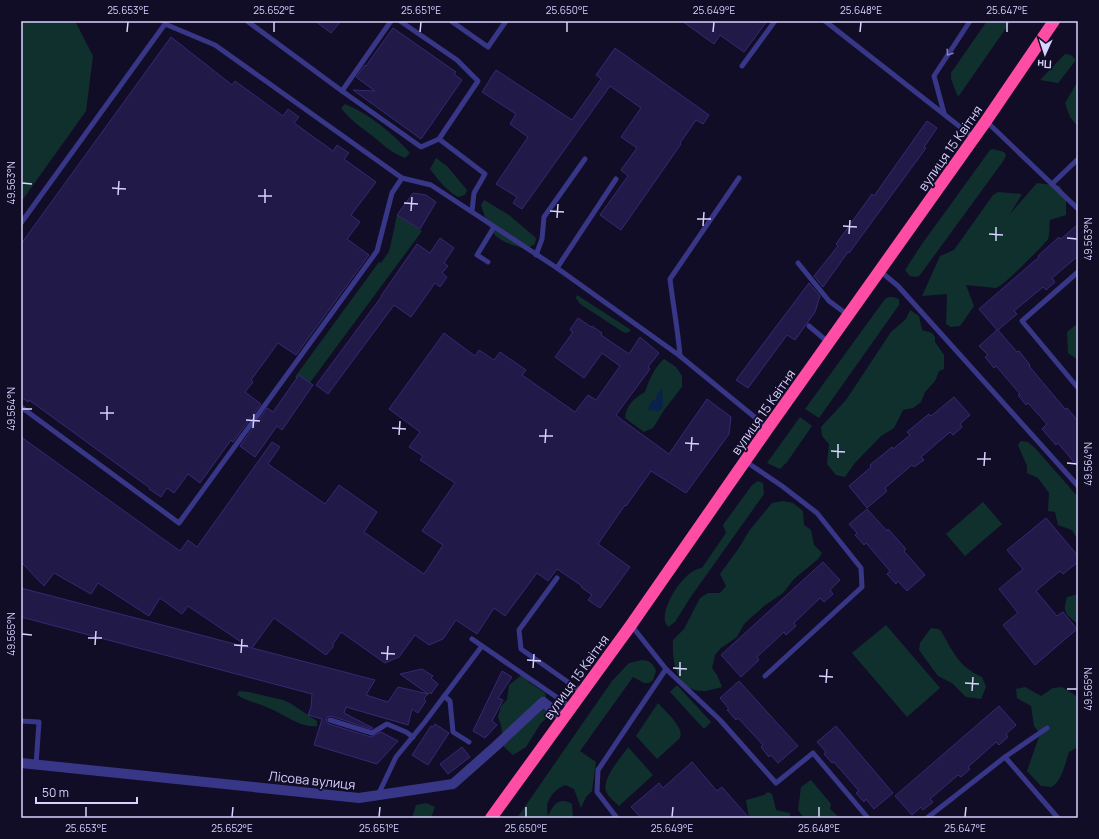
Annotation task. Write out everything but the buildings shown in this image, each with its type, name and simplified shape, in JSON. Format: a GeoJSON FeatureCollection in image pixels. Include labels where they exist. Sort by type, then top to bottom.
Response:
{"type":"FeatureCollection","features":[{"type":"Feature","properties":{"kind":"highway","name":"вулиця 15 Квітня"},"geometry":{"type":"LineString","coordinates":[[492,818],[631,625],[768,428],[973,137],[986,121],[1054,21]]}},
{"type":"Feature","properties":{"kind":"street","name":"Лісова вулиця"},"geometry":{"type":"LineString","coordinates":[[21,763],[359,798],[453,784],[542,702],[564,718]]}},
{"type":"Feature","properties":{"kind":"lane"},"geometry":{"type":"LineString","coordinates":[[247,21],[421,147],[439,139],[478,81],[458,60],[400,21]]}},
{"type":"Feature","properties":{"kind":"lane"},"geometry":{"type":"LineString","coordinates":[[342,91],[391,21]]}},
{"type":"Feature","properties":{"kind":"lane"},"geometry":{"type":"LineString","coordinates":[[451,21],[488,47],[506,21]]}},
{"type":"Feature","properties":{"kind":"lane"},"geometry":{"type":"LineString","coordinates":[[742,66],[775,21]]}},
{"type":"Feature","properties":{"kind":"lane"},"geometry":{"type":"LineString","coordinates":[[825,21],[973,137]]}},
{"type":"Feature","properties":{"kind":"lane"},"geometry":{"type":"LineString","coordinates":[[944,114],[934,76],[970,21]]}},
{"type":"Feature","properties":{"kind":"lane"},"geometry":{"type":"LineString","coordinates":[[21,223],[165,24],[215,45],[402,178],[431,185],[472,211],[557,268],[680,356],[768,428]]}},
{"type":"Feature","properties":{"kind":"lane"},"geometry":{"type":"LineString","coordinates":[[986,121],[1078,209]]}},
{"type":"Feature","properties":{"kind":"lane"},"geometry":{"type":"LineString","coordinates":[[439,139],[485,174],[474,192],[472,211]]}},
{"type":"Feature","properties":{"kind":"lane"},"geometry":{"type":"LineString","coordinates":[[536,255],[542,239],[544,217],[585,159]]}},
{"type":"Feature","properties":{"kind":"lane"},"geometry":{"type":"LineString","coordinates":[[1052,184],[1078,159]]}},
{"type":"Feature","properties":{"kind":"lane"},"geometry":{"type":"LineString","coordinates":[[21,407],[179,523],[377,251],[392,193],[402,178]]}},
{"type":"Feature","properties":{"kind":"lane"},"geometry":{"type":"LineString","coordinates":[[680,356],[670,278],[739,178]]}},
{"type":"Feature","properties":{"kind":"lane"},"geometry":{"type":"LineString","coordinates":[[557,268],[616,179]]}},
{"type":"Feature","properties":{"kind":"lane"},"geometry":{"type":"LineString","coordinates":[[488,262],[477,255],[494,227]]}},
{"type":"Feature","properties":{"kind":"lane"},"geometry":{"type":"LineString","coordinates":[[798,263],[829,301],[849,315]]}},
{"type":"Feature","properties":{"kind":"lane"},"geometry":{"type":"LineString","coordinates":[[880,271],[898,286],[1078,486]]}},
{"type":"Feature","properties":{"kind":"lane"},"geometry":{"type":"LineString","coordinates":[[1078,272],[1022,321],[1078,388]]}},
{"type":"Feature","properties":{"kind":"lane"},"geometry":{"type":"LineString","coordinates":[[808,326],[829,342]]}},
{"type":"Feature","properties":{"kind":"lane"},"geometry":{"type":"LineString","coordinates":[[745,461],[782,486],[817,513],[861,568],[862,588],[764,676]]}},
{"type":"Feature","properties":{"kind":"lane"},"geometry":{"type":"LineString","coordinates":[[557,578],[519,630],[521,649],[582,692]]}},
{"type":"Feature","properties":{"kind":"lane"},"geometry":{"type":"LineString","coordinates":[[631,625],[666,669],[720,720],[776,783],[813,753],[868,818]]}},
{"type":"Feature","properties":{"kind":"lane"},"geometry":{"type":"LineString","coordinates":[[472,639],[571,708]]}},
{"type":"Feature","properties":{"kind":"lane"},"geometry":{"type":"LineString","coordinates":[[378,795],[396,757],[482,646]]}},
{"type":"Feature","properties":{"kind":"lane"},"geometry":{"type":"LineString","coordinates":[[617,818],[597,792],[598,770],[666,669]]}},
{"type":"Feature","properties":{"kind":"lane"},"geometry":{"type":"LineString","coordinates":[[444,696],[450,701],[453,732],[469,742]]}},
{"type":"Feature","properties":{"kind":"lane"},"geometry":{"type":"LineString","coordinates":[[330,720],[372,733],[387,724],[406,732],[413,737]]}},
{"type":"Feature","properties":{"kind":"lane"},"geometry":{"type":"LineString","coordinates":[[21,721],[39,722],[36,765]]}},
{"type":"Feature","properties":{"kind":"lane"},"geometry":{"type":"LineString","coordinates":[[927,818],[1005,757],[1047,728]]}},
{"type":"Feature","properties":{"kind":"lane"},"geometry":{"type":"LineString","coordinates":[[1005,757],[1058,818]]}},
{"type":"Feature","properties":{"kind":"green space"},"geometry":{"type":"Polygon","coordinates":[[[21,21],[75,21],[93,56],[86,111],[21,202],[21,21]]]}},
{"type":"Feature","properties":{"kind":"green space"},"geometry":{"type":"Polygon","coordinates":[[[987,21],[1011,21],[958,97],[951,79],[951,73],[987,21]]]}},
{"type":"Feature","properties":{"kind":"green space"},"geometry":{"type":"Polygon","coordinates":[[[1065,54],[1071,55],[1076,60],[1058,83],[1040,80],[1065,54]]]}},
{"type":"Feature","properties":{"kind":"green space"},"geometry":{"type":"Polygon","coordinates":[[[1078,81],[1078,127],[1070,117],[1065,103],[1078,81]]]}},
{"type":"Feature","properties":{"kind":"green space"},"geometry":{"type":"Polygon","coordinates":[[[345,104],[363,113],[380,125],[396,138],[410,153],[405,158],[388,149],[348,116],[341,108],[345,104]]]}},
{"type":"Feature","properties":{"kind":"green space"},"geometry":{"type":"Polygon","coordinates":[[[993,149],[1004,152],[1006,155],[1004,160],[920,275],[917,277],[910,276],[905,270],[990,150],[993,149]]]}},
{"type":"Feature","properties":{"kind":"green space"},"geometry":{"type":"Polygon","coordinates":[[[436,158],[447,166],[467,190],[465,195],[458,197],[446,188],[436,177],[430,169],[436,158]]]}},
{"type":"Feature","properties":{"kind":"green space"},"geometry":{"type":"Polygon","coordinates":[[[1037,183],[1060,186],[1066,199],[1066,215],[1050,220],[1048,239],[1000,286],[996,288],[966,285],[974,306],[960,326],[951,327],[946,324],[947,294],[922,296],[940,256],[954,250],[993,195],[998,192],[1022,194],[1010,214],[1037,183]]]}},
{"type":"Feature","properties":{"kind":"green space"},"geometry":{"type":"Polygon","coordinates":[[[484,200],[509,215],[536,238],[535,244],[526,249],[507,243],[495,235],[488,224],[481,205],[484,200]]]}},
{"type":"Feature","properties":{"kind":"green space"},"geometry":{"type":"Polygon","coordinates":[[[397,215],[422,231],[307,385],[295,377],[379,262],[381,263],[388,253],[397,215]]]}},
{"type":"Feature","properties":{"kind":"green space"},"geometry":{"type":"Polygon","coordinates":[[[577,295],[631,330],[627,333],[623,332],[580,304],[576,298],[577,295]]]}},
{"type":"Feature","properties":{"kind":"green space"},"geometry":{"type":"Polygon","coordinates":[[[889,297],[899,299],[899,305],[819,418],[805,409],[885,299],[889,297]]]}},
{"type":"Feature","properties":{"kind":"green space"},"geometry":{"type":"Polygon","coordinates":[[[910,310],[919,316],[922,330],[932,333],[935,337],[935,342],[944,355],[944,369],[939,371],[935,381],[925,392],[921,402],[913,408],[903,410],[894,428],[881,436],[854,464],[845,477],[836,475],[827,464],[829,444],[822,436],[821,427],[846,400],[891,332],[906,319],[910,310]]]}},
{"type":"Feature","properties":{"kind":"green space"},"geometry":{"type":"Polygon","coordinates":[[[1078,323],[1078,360],[1068,353],[1067,332],[1078,323]]]}},
{"type":"Feature","properties":{"kind":"green space"},"geometry":{"type":"Polygon","coordinates":[[[664,359],[676,367],[682,376],[682,387],[664,410],[653,428],[644,432],[625,418],[627,410],[637,397],[645,392],[652,374],[664,359]]]}},
{"type":"Feature","properties":{"kind":"green space"},"geometry":{"type":"Polygon","coordinates":[[[800,417],[812,426],[787,462],[780,469],[767,463],[800,417]]]}},
{"type":"Feature","properties":{"kind":"green space"},"geometry":{"type":"Polygon","coordinates":[[[1021,441],[1028,442],[1035,448],[1078,497],[1078,540],[1072,530],[1058,525],[1055,512],[1048,511],[1049,493],[1038,478],[1027,473],[1027,466],[1018,445],[1021,441]]]}},
{"type":"Feature","properties":{"kind":"green space"},"geometry":{"type":"Polygon","coordinates":[[[758,481],[763,483],[764,494],[690,598],[675,622],[668,627],[665,622],[665,614],[671,597],[689,574],[702,568],[726,533],[723,525],[752,485],[758,481]]]}},
{"type":"Feature","properties":{"kind":"green space"},"geometry":{"type":"Polygon","coordinates":[[[783,501],[793,503],[803,511],[804,525],[811,530],[814,545],[822,553],[818,559],[794,579],[783,593],[764,606],[744,624],[737,637],[721,648],[715,655],[712,668],[722,687],[706,691],[688,687],[682,682],[675,667],[673,640],[684,629],[700,598],[708,593],[720,593],[726,586],[720,574],[739,548],[749,531],[772,503],[783,501]]]}},
{"type":"Feature","properties":{"kind":"green space"},"geometry":{"type":"Polygon","coordinates":[[[983,502],[1002,524],[965,556],[946,534],[983,502]]]}},
{"type":"Feature","properties":{"kind":"green space"},"geometry":{"type":"Polygon","coordinates":[[[1078,594],[1078,624],[1066,613],[1065,607],[1067,597],[1078,594]]]}},
{"type":"Feature","properties":{"kind":"green space"},"geometry":{"type":"Polygon","coordinates":[[[886,625],[940,688],[907,717],[852,653],[886,625]]]}},
{"type":"Feature","properties":{"kind":"green space"},"geometry":{"type":"Polygon","coordinates":[[[931,628],[941,631],[957,658],[967,668],[982,677],[986,687],[981,699],[966,697],[952,683],[938,676],[919,650],[920,643],[931,628]]]}},
{"type":"Feature","properties":{"kind":"green space"},"geometry":{"type":"Polygon","coordinates":[[[642,660],[649,662],[654,666],[656,671],[653,680],[649,683],[644,683],[633,677],[580,751],[596,762],[592,791],[586,797],[581,808],[574,789],[565,785],[556,790],[550,798],[547,806],[548,816],[557,803],[563,801],[572,804],[573,818],[517,818],[612,681],[629,663],[642,660]]]}},
{"type":"Feature","properties":{"kind":"green space"},"geometry":{"type":"Polygon","coordinates":[[[524,673],[529,682],[545,693],[550,715],[541,723],[526,747],[513,755],[504,747],[501,725],[498,717],[501,706],[507,700],[509,685],[524,673]]]}},
{"type":"Feature","properties":{"kind":"green space"},"geometry":{"type":"Polygon","coordinates":[[[677,685],[711,722],[704,729],[670,692],[677,685]]]}},
{"type":"Feature","properties":{"kind":"green space"},"geometry":{"type":"Polygon","coordinates":[[[1025,687],[1041,696],[1053,688],[1062,687],[1078,697],[1078,747],[1069,752],[1058,782],[1051,787],[1041,786],[1027,771],[1040,734],[1034,726],[1031,706],[1017,698],[1016,689],[1025,687]]]}},
{"type":"Feature","properties":{"kind":"green space"},"geometry":{"type":"Polygon","coordinates":[[[239,691],[283,700],[290,703],[317,721],[317,726],[298,723],[269,708],[244,699],[237,695],[239,691]]]}},
{"type":"Feature","properties":{"kind":"green space"},"geometry":{"type":"Polygon","coordinates":[[[658,703],[674,720],[680,729],[681,734],[680,738],[657,759],[636,736],[658,703]]]}},
{"type":"Feature","properties":{"kind":"green space"},"geometry":{"type":"Polygon","coordinates":[[[628,747],[653,775],[619,806],[608,795],[606,786],[609,774],[628,747]]]}},
{"type":"Feature","properties":{"kind":"green space"},"geometry":{"type":"Polygon","coordinates":[[[811,780],[831,804],[830,809],[840,818],[804,818],[798,810],[801,787],[811,780]]]}},
{"type":"Feature","properties":{"kind":"green space"},"geometry":{"type":"Polygon","coordinates":[[[768,792],[772,794],[776,810],[790,813],[790,818],[749,818],[746,800],[764,795],[768,792]]]}},
{"type":"Feature","properties":{"kind":"green space"},"geometry":{"type":"Polygon","coordinates":[[[426,803],[435,807],[432,815],[429,818],[412,818],[416,805],[426,803]]]}},
{"type":"Feature","properties":{"kind":"water"},"geometry":{"type":"Polygon","coordinates":[[[662,389],[662,409],[658,411],[648,410],[650,403],[653,400],[656,400],[657,394],[662,389]]]}}]}
